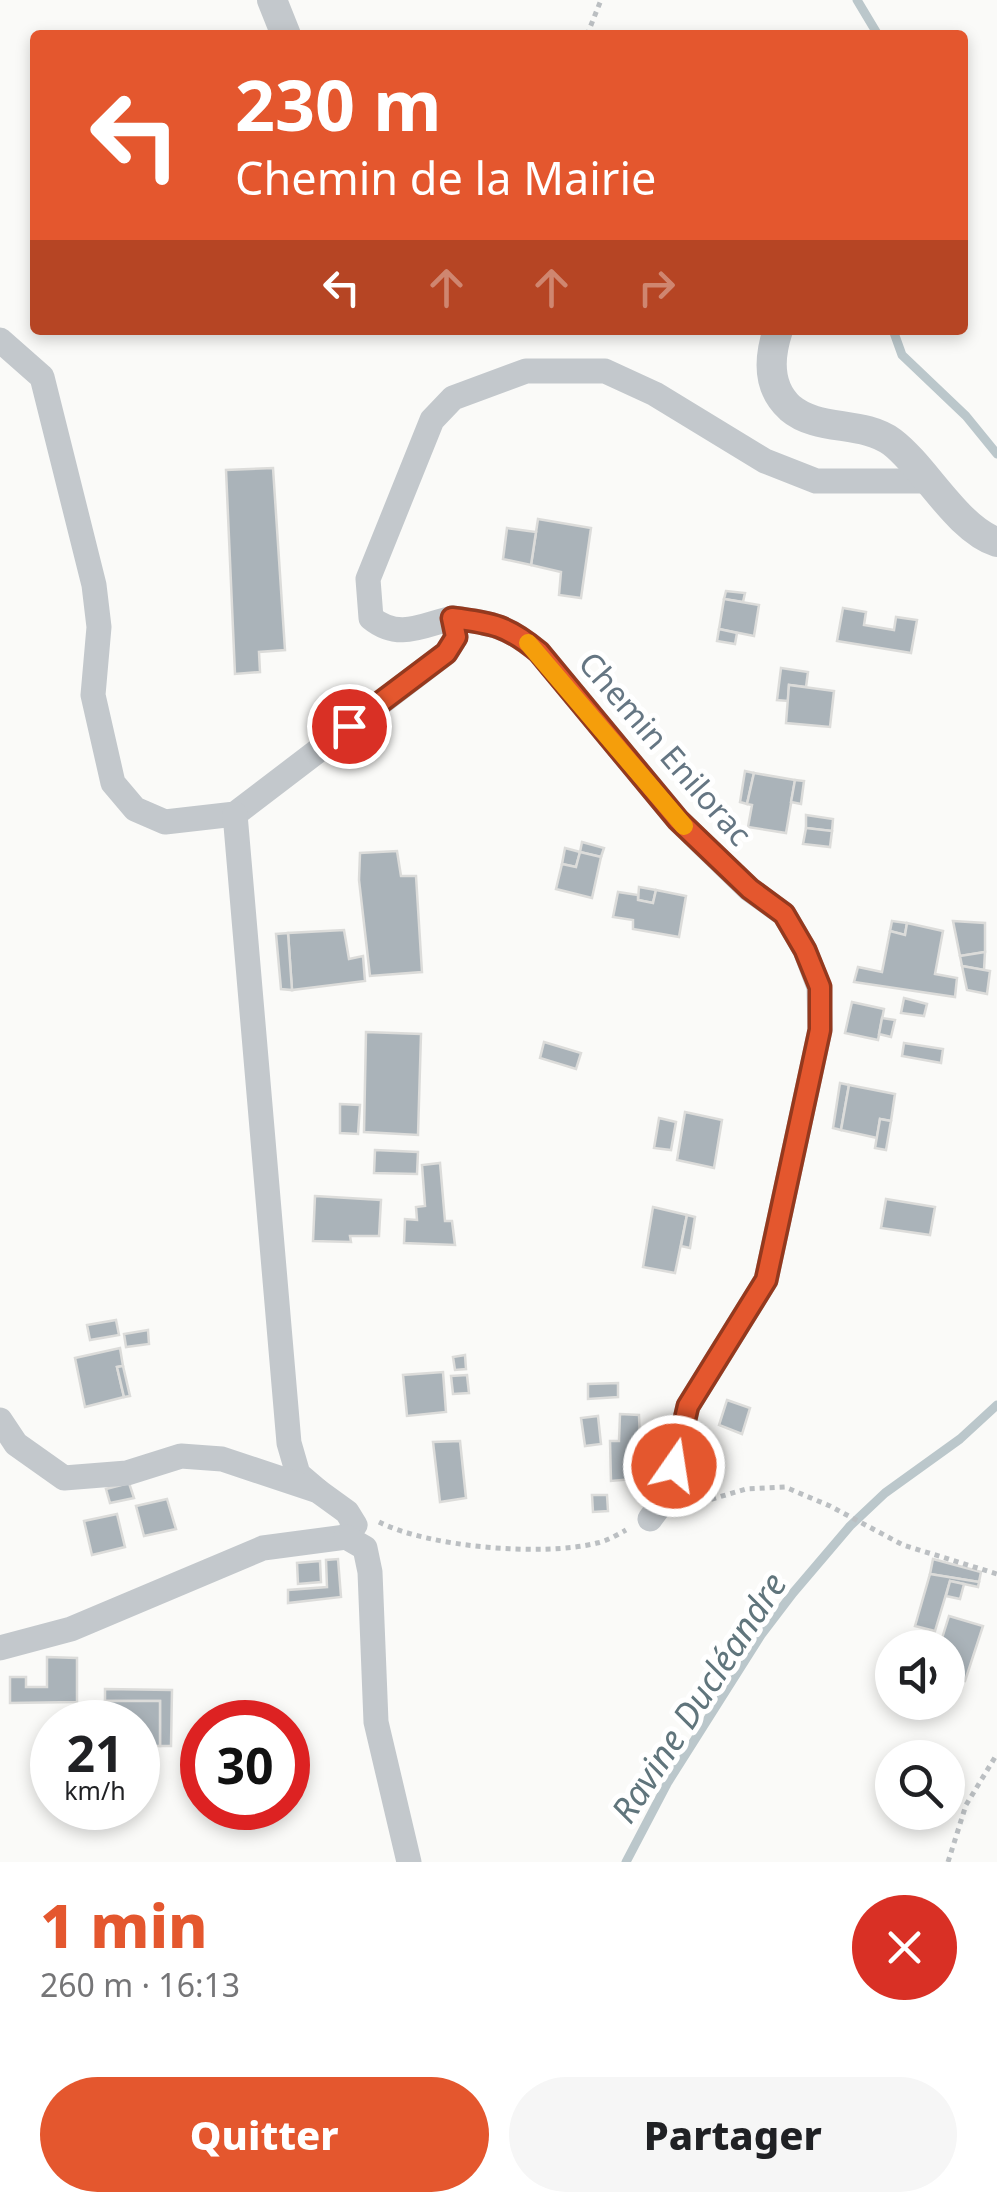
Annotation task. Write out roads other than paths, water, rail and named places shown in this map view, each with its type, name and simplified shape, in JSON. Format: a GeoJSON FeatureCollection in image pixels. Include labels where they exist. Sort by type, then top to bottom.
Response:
{"type":"FeatureCollection","features":[{"type":"Feature","properties":{"kind":"street"},"geometry":{"type":"LineString","coordinates":[[272,0],[284,30]]}},
{"type":"Feature","properties":{"kind":"street"},"geometry":{"type":"LineString","coordinates":[[776,335],[770,354],[774,388],[792,410],[830,425],[859,427],[891,441],[958,514],[997,542]]}},
{"type":"Feature","properties":{"kind":"street"},"geometry":{"type":"LineString","coordinates":[[0,340],[42,376],[94,585],[99,627],[93,695],[113,784],[135,809],[165,822],[235,814],[446,653],[456,637],[452,618],[401,630],[385,629],[370,618],[368,579],[432,420],[453,398],[526,371],[605,371],[656,394],[764,461],[816,482],[927,481]]}},
{"type":"Feature","properties":{"kind":"street","name":"Chemin Enilorac"},"geometry":{"type":"LineString","coordinates":[[452,618],[514,631],[539,652],[678,820],[750,889],[784,914],[820,987],[820,1030],[766,1280],[688,1406],[667,1496],[650,1519]]}},
{"type":"Feature","properties":{"kind":"street"},"geometry":{"type":"LineString","coordinates":[[235,814],[289,1443],[298,1474],[347,1512],[355,1525],[346,1537]]}},
{"type":"Feature","properties":{"kind":"street"},"geometry":{"type":"LineString","coordinates":[[0,1420],[16,1444],[64,1478],[126,1472],[181,1456],[222,1459],[318,1491]]}},
{"type":"Feature","properties":{"kind":"street"},"geometry":{"type":"LineString","coordinates":[[0,1648],[70,1628],[263,1548],[346,1537],[365,1548],[370,1572],[376,1722],[409,1862]]}},
{"type":"Feature","properties":{"kind":"waterway","name":"Ravine Ducléandre"},"geometry":{"type":"LineString","coordinates":[[857,0],[875,30]]}},
{"type":"Feature","properties":{"kind":"waterway","name":"Ravine Ducléandre"},"geometry":{"type":"LineString","coordinates":[[895,335],[902,355],[966,416],[997,454]]}},
{"type":"Feature","properties":{"kind":"waterway","name":"Ravine Ducléandre"},"geometry":{"type":"LineString","coordinates":[[626,1862],[668,1782],[761,1635],[793,1593],[850,1526],[885,1493],[960,1439],[997,1405]]}}]}
